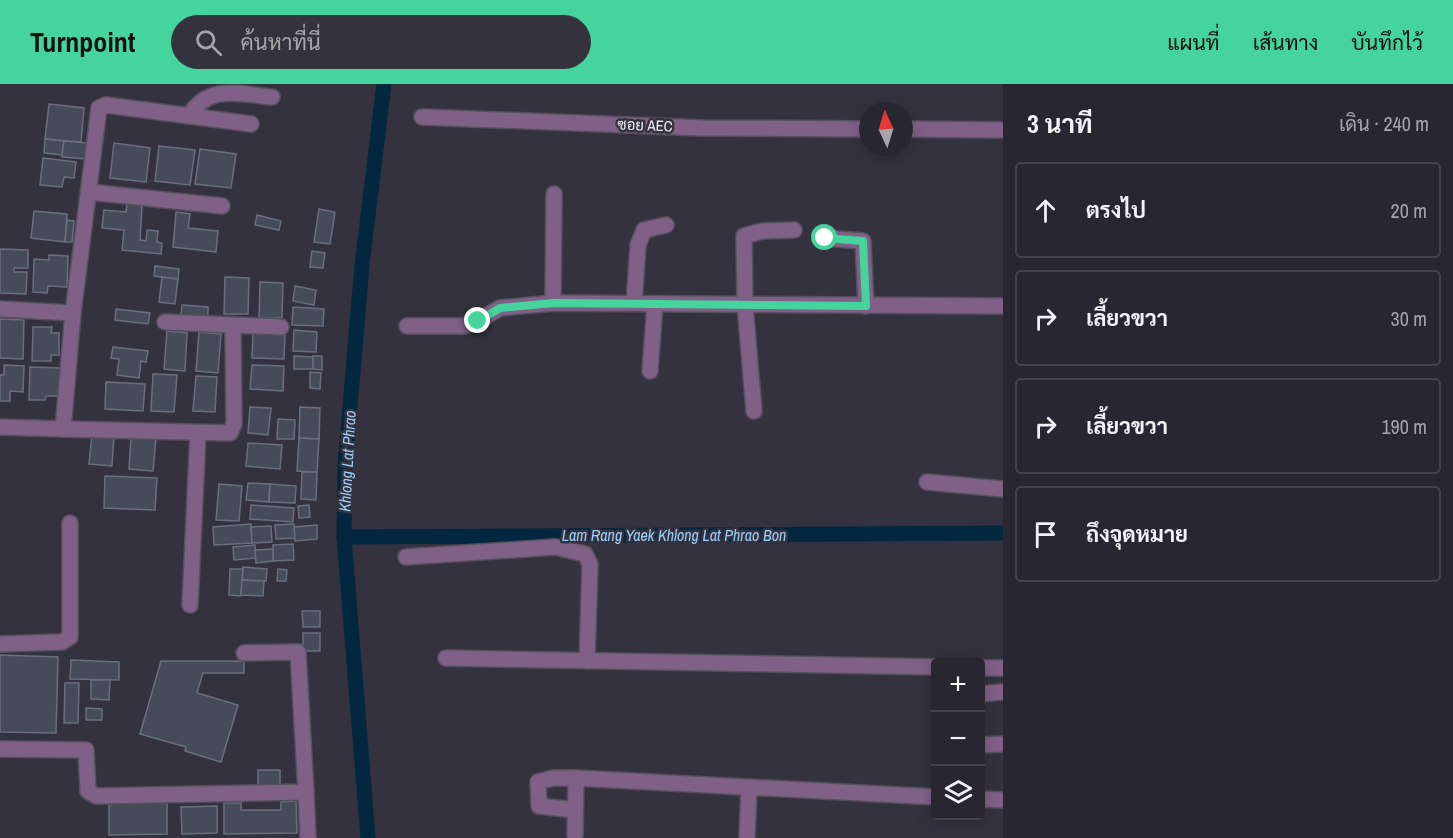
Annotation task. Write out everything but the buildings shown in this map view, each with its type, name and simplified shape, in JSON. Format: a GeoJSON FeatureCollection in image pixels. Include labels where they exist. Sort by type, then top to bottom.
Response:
{"type":"FeatureCollection","features":[{"type":"Feature","properties":{"kind":"street"},"geometry":{"type":"LineString","coordinates":[[189,116],[197,103],[210,95],[272,98]]}},
{"type":"Feature","properties":{"kind":"street"},"geometry":{"type":"LineString","coordinates":[[63,429],[73,313],[97,113],[102,106],[251,124]]}},
{"type":"Feature","properties":{"kind":"street","name":"ซอย AEC"},"geometry":{"type":"LineString","coordinates":[[422,117],[704,128],[859,129]]}},
{"type":"Feature","properties":{"kind":"street"},"geometry":{"type":"LineString","coordinates":[[913,129],[1003,130]]}},
{"type":"Feature","properties":{"kind":"street"},"geometry":{"type":"LineString","coordinates":[[89,192],[222,206]]}},
{"type":"Feature","properties":{"kind":"street"},"geometry":{"type":"LineString","coordinates":[[553,303],[554,194]]}},
{"type":"Feature","properties":{"kind":"street"},"geometry":{"type":"LineString","coordinates":[[634,303],[641,237],[644,230],[666,225]]}},
{"type":"Feature","properties":{"kind":"street"},"geometry":{"type":"LineString","coordinates":[[754,411],[745,305],[744,236],[762,231],[794,230]]}},
{"type":"Feature","properties":{"kind":"street"},"geometry":{"type":"LineString","coordinates":[[825,238],[863,241],[866,306]]}},
{"type":"Feature","properties":{"kind":"street"},"geometry":{"type":"LineString","coordinates":[[407,326],[464,326],[500,308],[553,303],[1003,306]]}},
{"type":"Feature","properties":{"kind":"street"},"geometry":{"type":"LineString","coordinates":[[650,371],[655,304]]}},
{"type":"Feature","properties":{"kind":"street"},"geometry":{"type":"LineString","coordinates":[[0,309],[73,313]]}},
{"type":"Feature","properties":{"kind":"street"},"geometry":{"type":"LineString","coordinates":[[165,322],[281,327]]}},
{"type":"Feature","properties":{"kind":"street"},"geometry":{"type":"LineString","coordinates":[[0,427],[225,434],[234,428],[233,326]]}},
{"type":"Feature","properties":{"kind":"street"},"geometry":{"type":"LineString","coordinates":[[190,605],[198,434]]}},
{"type":"Feature","properties":{"kind":"street"},"geometry":{"type":"LineString","coordinates":[[927,482],[1003,489]]}},
{"type":"Feature","properties":{"kind":"street"},"geometry":{"type":"LineString","coordinates":[[0,644],[62,642],[70,637],[70,523]]}},
{"type":"Feature","properties":{"kind":"street"},"geometry":{"type":"LineString","coordinates":[[406,557],[555,547],[585,554],[590,564],[587,661]]}},
{"type":"Feature","properties":{"kind":"street"},"geometry":{"type":"LineString","coordinates":[[244,653],[297,652],[308,838]]}},
{"type":"Feature","properties":{"kind":"street"},"geometry":{"type":"LineString","coordinates":[[446,658],[931,667]]}},
{"type":"Feature","properties":{"kind":"street"},"geometry":{"type":"LineString","coordinates":[[985,668],[1003,668]]}},
{"type":"Feature","properties":{"kind":"street"},"geometry":{"type":"LineString","coordinates":[[985,694],[1003,692]]}},
{"type":"Feature","properties":{"kind":"street"},"geometry":{"type":"LineString","coordinates":[[985,745],[1003,744]]}},
{"type":"Feature","properties":{"kind":"street"},"geometry":{"type":"LineString","coordinates":[[0,749],[86,750],[88,791],[96,796],[306,792]]}},
{"type":"Feature","properties":{"kind":"street"},"geometry":{"type":"LineString","coordinates":[[575,810],[540,806],[537,784],[539,781],[553,778],[576,778],[931,797]]}},
{"type":"Feature","properties":{"kind":"street"},"geometry":{"type":"LineString","coordinates":[[575,835],[576,778]]}},
{"type":"Feature","properties":{"kind":"street"},"geometry":{"type":"LineString","coordinates":[[747,838],[749,787]]}},
{"type":"Feature","properties":{"kind":"street"},"geometry":{"type":"LineString","coordinates":[[985,799],[1003,800]]}},
{"type":"Feature","properties":{"kind":"waterway","name":"Khlong Lat Phrao"},"geometry":{"type":"LineString","coordinates":[[368,838],[344,537],[345,466],[362,265],[384,84]]}},
{"type":"Feature","properties":{"kind":"waterway","name":"Lam Rang Yaek Khlong Lat Phrao Bon"},"geometry":{"type":"LineString","coordinates":[[344,537],[1003,533]]}},
{"type":"Feature","properties":{"kind":"route"},"geometry":{"type":"LineString","coordinates":[[478,321],[500,308],[553,303],[866,306],[863,241],[852,238],[825,238]]}}]}
